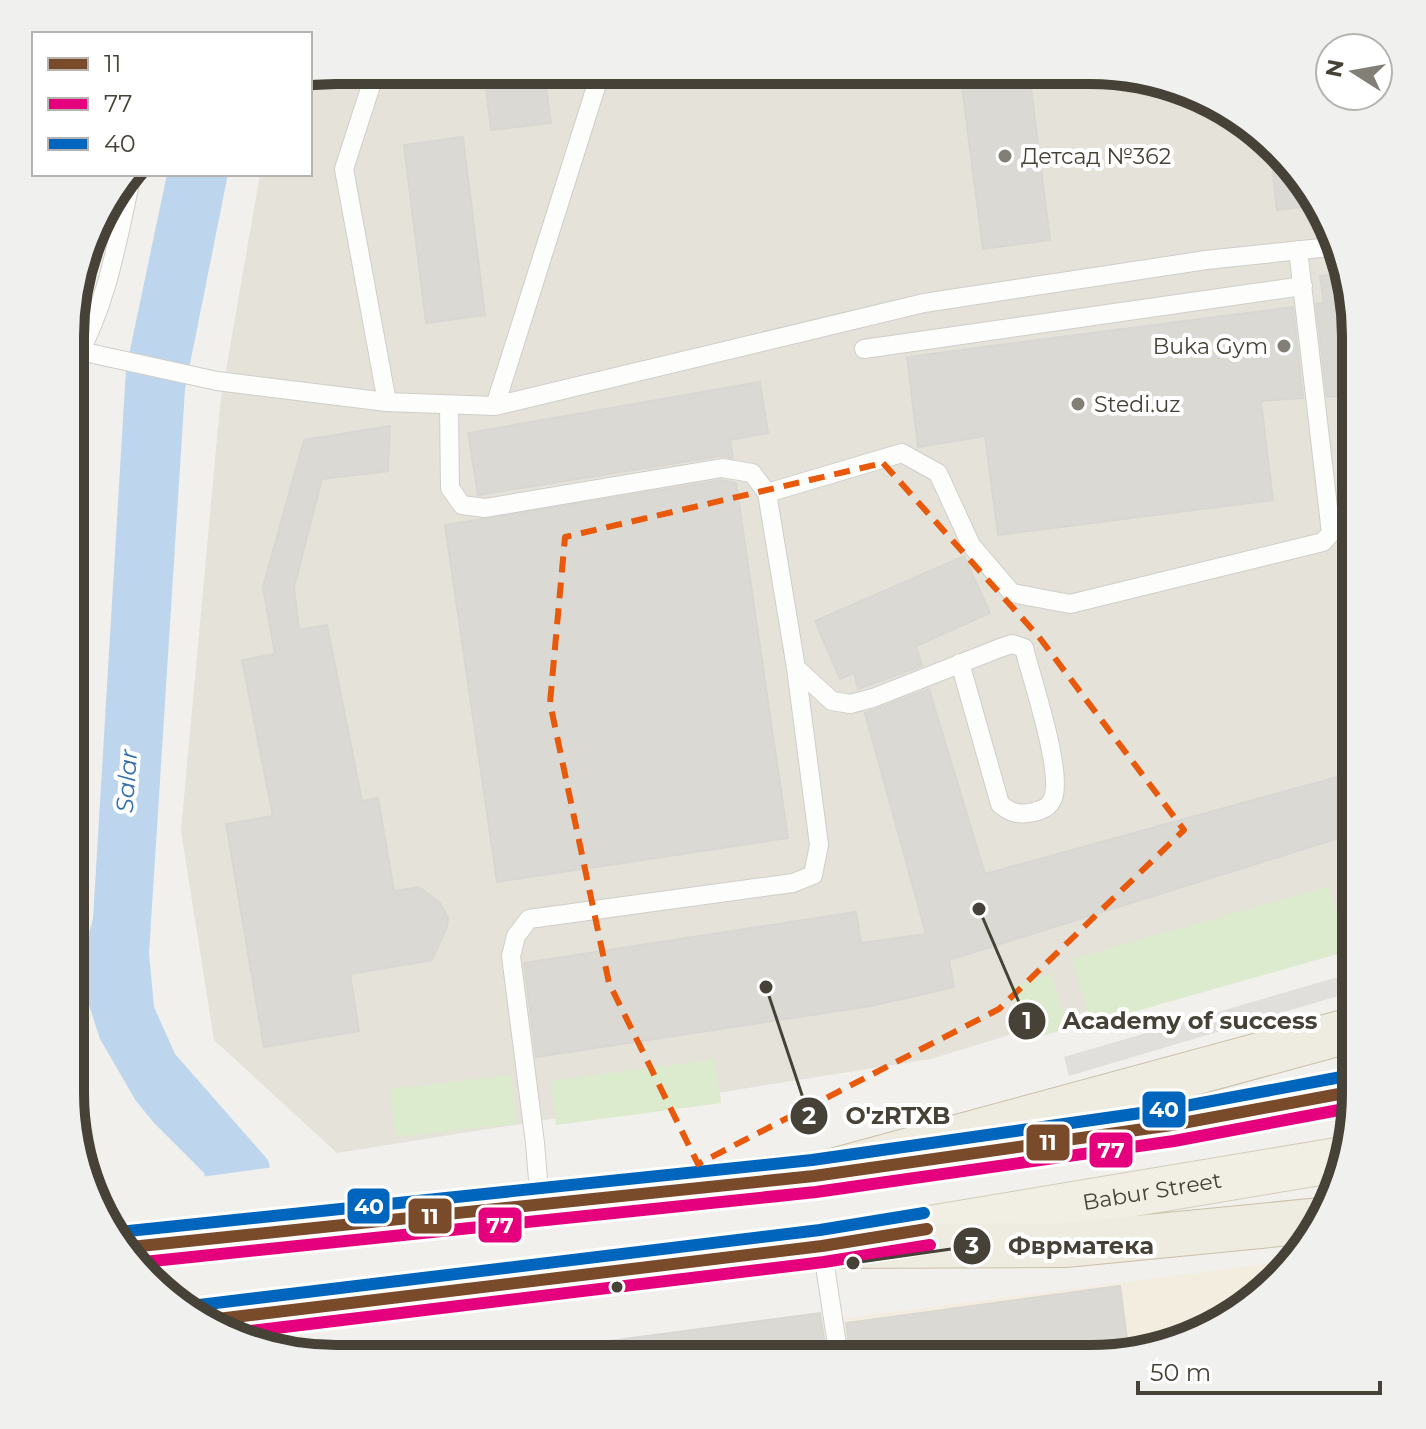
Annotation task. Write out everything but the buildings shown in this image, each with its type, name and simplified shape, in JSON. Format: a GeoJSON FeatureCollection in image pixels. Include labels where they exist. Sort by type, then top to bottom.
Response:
{"type":"FeatureCollection","features":[{"type":"Feature","properties":{"kind":"highway"},"geometry":{"type":"LineString","coordinates":[[814,1176],[1341,1033]]}},
{"type":"Feature","properties":{"kind":"highway"},"geometry":{"type":"LineString","coordinates":[[822,1246],[1065,1245],[1307,1221]]}},
{"type":"Feature","properties":{"kind":"main road"},"geometry":{"type":"LineString","coordinates":[[136,1246],[814,1176],[1172,1125],[1341,1094]]}},
{"type":"Feature","properties":{"kind":"main road","name":"Babur Street"},"geometry":{"type":"LineString","coordinates":[[224,1318],[822,1246],[1332,1161]]}},
{"type":"Feature","properties":{"kind":"lane"},"geometry":{"type":"LineString","coordinates":[[371,84],[344,169],[387,402]]}},
{"type":"Feature","properties":{"kind":"lane"},"geometry":{"type":"LineString","coordinates":[[495,406],[597,84]]}},
{"type":"Feature","properties":{"kind":"lane"},"geometry":{"type":"LineString","coordinates":[[84,342],[106,287],[127,196]]}},
{"type":"Feature","properties":{"kind":"lane"},"geometry":{"type":"LineString","coordinates":[[84,356],[101,355],[217,381],[387,402],[495,406],[924,303],[1206,260],[1326,247]]}},
{"type":"Feature","properties":{"kind":"lane"},"geometry":{"type":"LineString","coordinates":[[767,493],[902,453],[938,473],[971,545],[1012,593],[1070,604],[1323,542],[1331,533],[1298,250]]}},
{"type":"Feature","properties":{"kind":"lane"},"geometry":{"type":"LineString","coordinates":[[864,349],[1303,286]]}},
{"type":"Feature","properties":{"kind":"lane"},"geometry":{"type":"LineString","coordinates":[[449,405],[450,488],[462,505],[485,508],[722,468],[752,473],[767,493],[796,668],[819,845],[813,875],[793,883],[529,919],[516,936],[511,956],[540,1204]]}},
{"type":"Feature","properties":{"kind":"lane"},"geometry":{"type":"LineString","coordinates":[[796,668],[832,701],[850,704],[873,698],[960,663],[1012,644],[1024,648],[1056,775],[1053,799],[1046,808],[1022,815],[1010,812],[1000,804],[960,663]]}},
{"type":"Feature","properties":{"kind":"lane"},"geometry":{"type":"LineString","coordinates":[[822,1246],[837,1344]]}},
{"type":"Feature","properties":{"kind":"highlighted area"},"geometry":{"type":"Polygon","coordinates":[[[883,463],[1039,637],[1184,830],[999,1009],[698,1164],[609,983],[550,703],[565,537],[883,463]]]}},
{"type":"Feature","properties":{"kind":"shaded area","name":"Salar"},"geometry":{"type":"Polygon","coordinates":[[[1090,84],[1123,86],[1156,93],[1202,110],[1244,136],[1290,182],[1323,239],[1337,287],[1341,319],[1341,933],[931,1059],[337,1153],[214,1040],[181,831],[220,405],[260,176],[312,176],[312,85],[1090,84]]]}},
{"type":"Feature","properties":{"kind":"shaded area"},"geometry":{"type":"Polygon","coordinates":[[[1341,976],[1341,995],[1069,1076],[1064,1057],[1341,976]]]}},
{"type":"Feature","properties":{"kind":"shaded area"},"geometry":{"type":"Polygon","coordinates":[[[1276,1262],[1244,1293],[1216,1311],[1187,1326],[1139,1340],[1107,1344],[647,1344],[1276,1262]]]}},
{"type":"Feature","properties":{"kind":"green space"},"geometry":{"type":"Polygon","coordinates":[[[1329,886],[1341,927],[1341,953],[1091,1024],[1072,959],[1329,886]]]}},
{"type":"Feature","properties":{"kind":"green space"},"geometry":{"type":"Polygon","coordinates":[[[1052,974],[1068,1028],[1026,1041],[1009,987],[1052,974]]]}},
{"type":"Feature","properties":{"kind":"green space"},"geometry":{"type":"Polygon","coordinates":[[[715,1059],[721,1103],[556,1125],[551,1081],[715,1059]]]}},
{"type":"Feature","properties":{"kind":"green space"},"geometry":{"type":"Polygon","coordinates":[[[511,1075],[517,1124],[395,1137],[390,1089],[511,1075]]]}},
{"type":"Feature","properties":{"kind":"green space"},"geometry":{"type":"Polygon","coordinates":[[[85,1084],[99,1169],[97,1170],[93,1159],[86,1126],[85,1084]]]}},
{"type":"Feature","properties":{"kind":"water","name":"Salar"},"geometry":{"type":"Polygon","coordinates":[[[167,176],[228,176],[185,389],[149,953],[154,1007],[175,1054],[268,1160],[319,1344],[287,1340],[241,1327],[204,1173],[136,1101],[100,1039],[89,1005],[86,943],[93,919],[126,369],[167,176]]]}},
{"type":"Feature","properties":{"kind":"pier"},"geometry":{"type":"Polygon","coordinates":[[[274,1167],[323,1344],[287,1340],[237,1325],[201,1177],[274,1167]]]}},
{"type":"Feature","properties":{"kind":"transit line","name":"40"},"geometry":{"type":"LineString","coordinates":[[126,1231],[812,1160],[1169,1109],[1341,1077]]}},
{"type":"Feature","properties":{"kind":"transit line","name":"11"},"geometry":{"type":"LineString","coordinates":[[136,1246],[814,1176],[1172,1125],[1341,1094]]}},
{"type":"Feature","properties":{"kind":"transit line","name":"77"},"geometry":{"type":"LineString","coordinates":[[149,1261],[816,1192],[1174,1141],[1341,1110]]}},
{"type":"Feature","properties":{"kind":"transit line","name":"40"},"geometry":{"type":"LineString","coordinates":[[200,1305],[820,1230],[924,1213]]}},
{"type":"Feature","properties":{"kind":"transit line","name":"11"},"geometry":{"type":"LineString","coordinates":[[224,1318],[822,1246],[927,1229]]}},
{"type":"Feature","properties":{"kind":"transit line","name":"77"},"geometry":{"type":"LineString","coordinates":[[253,1331],[824,1262],[930,1245]]}},
{"type":"Feature","properties":{"kind":"place","name":"Детсад №362"},"geometry":{"type":"Point","coordinates":[1005,156]}},
{"type":"Feature","properties":{"kind":"place","name":"Buka Gym"},"geometry":{"type":"Point","coordinates":[1284,346]}},
{"type":"Feature","properties":{"kind":"place","name":"Stedi.uz"},"geometry":{"type":"Point","coordinates":[1078,404]}},
{"type":"Feature","properties":{"kind":"place","name":"Academy of success"},"geometry":{"type":"Point","coordinates":[979,909]}},
{"type":"Feature","properties":{"kind":"place","name":"O'zRTXB"},"geometry":{"type":"Point","coordinates":[766,987]}},
{"type":"Feature","properties":{"kind":"place","name":"Фврматека"},"geometry":{"type":"Point","coordinates":[853,1263]}}]}
